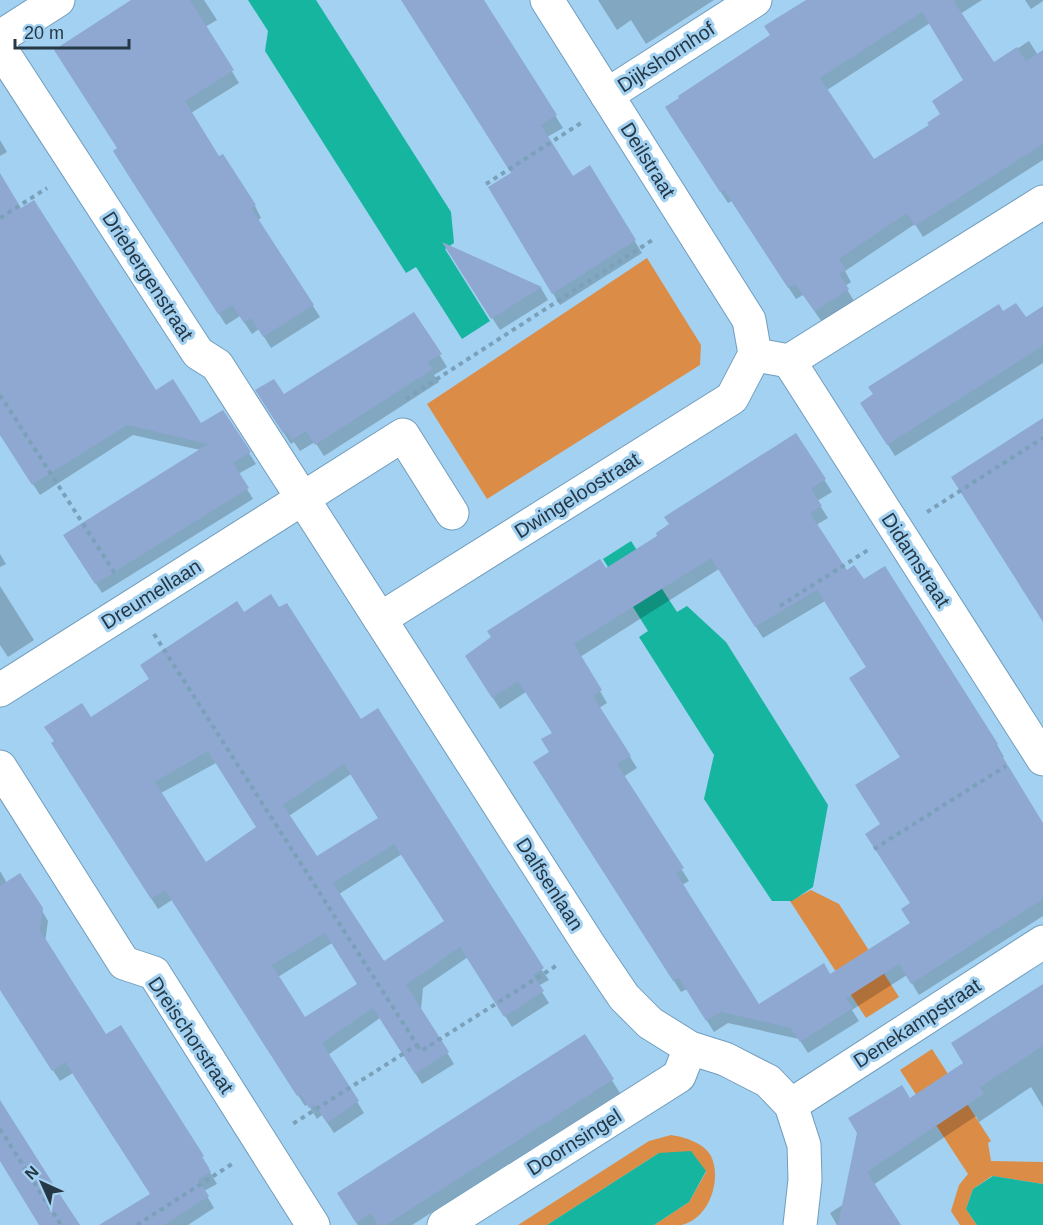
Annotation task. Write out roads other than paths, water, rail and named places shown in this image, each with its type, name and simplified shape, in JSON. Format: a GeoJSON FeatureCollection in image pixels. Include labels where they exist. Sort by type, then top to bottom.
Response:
{"type":"FeatureCollection","features":[{"type":"Feature","properties":{"kind":"street"},"geometry":{"type":"LineString","coordinates":[[0,37],[58,0]]}},
{"type":"Feature","properties":{"kind":"street","name":"Deilstraat"},"geometry":{"type":"LineString","coordinates":[[547,0],[749,321],[755,354]]}},
{"type":"Feature","properties":{"kind":"street","name":"Dijkshornhof"},"geometry":{"type":"LineString","coordinates":[[610,99],[755,0]]}},
{"type":"Feature","properties":{"kind":"street","name":"Driebergenstraat"},"geometry":{"type":"LineString","coordinates":[[0,48],[198,353],[217,365],[302,498]]}},
{"type":"Feature","properties":{"kind":"street"},"geometry":{"type":"LineString","coordinates":[[755,354],[789,362],[1043,202]]}},
{"type":"Feature","properties":{"kind":"street","name":"Dwingeloostraat"},"geometry":{"type":"LineString","coordinates":[[380,619],[732,398],[755,354]]}},
{"type":"Feature","properties":{"kind":"street","name":"Didamstraat"},"geometry":{"type":"LineString","coordinates":[[789,362],[1039,753]]}},
{"type":"Feature","properties":{"kind":"street","name":"Dreumellaan"},"geometry":{"type":"LineString","coordinates":[[0,690],[403,435],[452,513]]}},
{"type":"Feature","properties":{"kind":"street","name":"Dalfsenlaan"},"geometry":{"type":"LineString","coordinates":[[302,498],[624,997],[650,1023],[690,1048],[725,1059],[768,1081],[791,1105],[804,1145],[805,1180],[800,1225]]}},
{"type":"Feature","properties":{"kind":"street","name":"Dreischorstraat"},"geometry":{"type":"LineString","coordinates":[[0,767],[124,963],[154,973],[313,1225]]}},
{"type":"Feature","properties":{"kind":"street","name":"Denekampstraat"},"geometry":{"type":"LineString","coordinates":[[791,1105],[1043,942]]}},
{"type":"Feature","properties":{"kind":"street","name":"Doornsingel"},"geometry":{"type":"LineString","coordinates":[[444,1225],[679,1076],[690,1048]]}}]}
